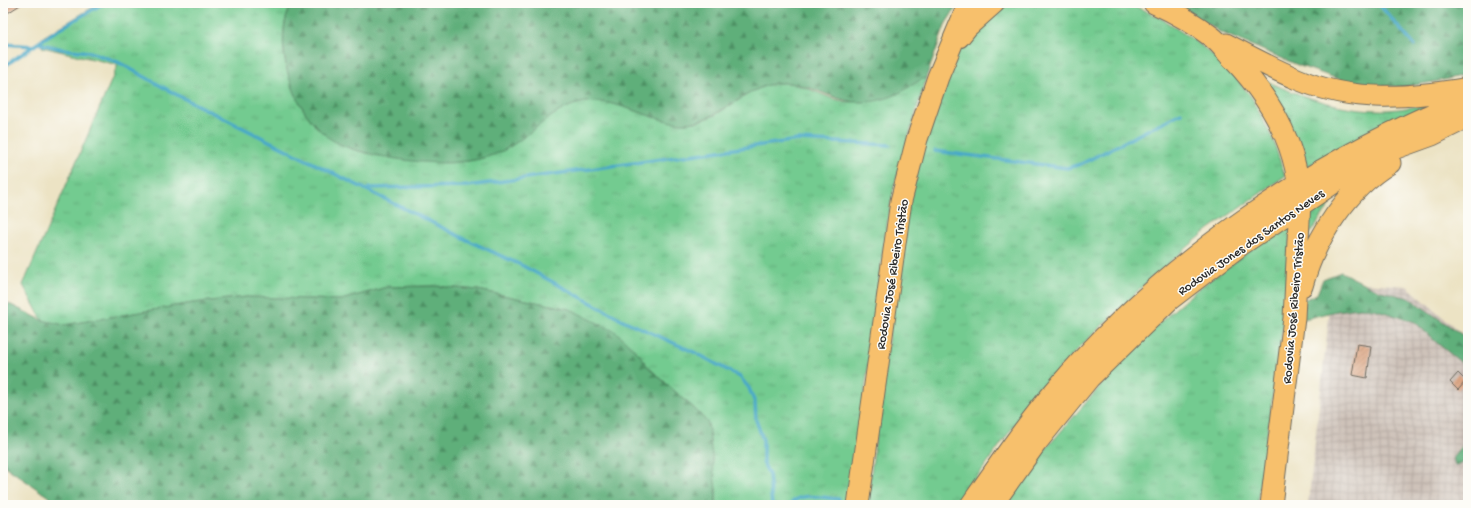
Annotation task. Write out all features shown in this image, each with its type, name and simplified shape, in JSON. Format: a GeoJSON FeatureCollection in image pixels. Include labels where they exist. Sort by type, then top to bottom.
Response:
{"type":"FeatureCollection","features":[{"type":"Feature","properties":{"kind":"main road","name":"Rodovia José Ribeiro Tristão"},"geometry":{"type":"LineString","coordinates":[[858,505],[901,202],[917,139],[950,48],[969,3]]}},
{"type":"Feature","properties":{"kind":"main road"},"geometry":{"type":"LineString","coordinates":[[950,48],[967,27],[994,3]]}},
{"type":"Feature","properties":{"kind":"main road","name":"Rodovia José Ribeiro Tristão"},"geometry":{"type":"LineString","coordinates":[[1154,3],[1169,10],[1212,37],[1248,75],[1266,98],[1285,133],[1300,182],[1294,318],[1271,505]]}},
{"type":"Feature","properties":{"kind":"main road"},"geometry":{"type":"LineString","coordinates":[[1212,37],[1298,80],[1332,90],[1374,97],[1405,97],[1468,88]]}},
{"type":"Feature","properties":{"kind":"main road","name":"Rodovia Jones dos Santos Neves"},"geometry":{"type":"LineString","coordinates":[[971,505],[1022,431],[1078,365],[1127,317],[1202,251],[1300,182],[1350,154],[1425,116],[1468,98]]}},
{"type":"Feature","properties":{"kind":"main road","name":"Rodovia Jones dos Santos Neves"},"geometry":{"type":"LineString","coordinates":[[992,505],[1036,443],[1089,378],[1145,323],[1193,280],[1242,244],[1331,184],[1396,148],[1432,135],[1468,117]]}},
{"type":"Feature","properties":{"kind":"main road"},"geometry":{"type":"LineString","coordinates":[[1294,318],[1305,275],[1325,231],[1340,210],[1365,181],[1432,135]]}},
{"type":"Feature","properties":{"kind":"shaded area"},"geometry":{"type":"Polygon","coordinates":[[[1333,281],[1407,286],[1468,339],[1468,505],[1308,505],[1333,281]]]}},
{"type":"Feature","properties":{"kind":"green space"},"geometry":{"type":"Polygon","coordinates":[[[100,3],[293,3],[286,20],[284,30],[283,41],[285,62],[297,97],[310,119],[329,137],[349,148],[371,154],[448,163],[469,161],[497,153],[519,140],[561,110],[585,102],[598,101],[610,103],[660,119],[685,123],[697,122],[708,118],[749,93],[771,84],[782,83],[802,86],[831,98],[851,102],[926,78],[894,187],[885,236],[850,505],[716,505],[716,490],[713,472],[697,411],[648,367],[640,355],[569,309],[478,290],[434,286],[387,287],[341,300],[246,297],[193,303],[64,325],[42,320],[23,285],[118,65],[42,47],[43,37],[100,3]]]}},
{"type":"Feature","properties":{"kind":"green space"},"geometry":{"type":"Polygon","coordinates":[[[293,3],[959,3],[946,23],[926,78],[888,98],[864,102],[852,102],[796,84],[772,84],[751,92],[709,117],[686,123],[662,120],[611,104],[586,102],[574,105],[551,116],[520,140],[498,153],[464,162],[446,163],[411,161],[373,155],[356,150],[329,138],[316,126],[305,112],[297,97],[290,80],[286,62],[284,51],[284,30],[289,11],[293,3]]]}},
{"type":"Feature","properties":{"kind":"green space"},"geometry":{"type":"Polygon","coordinates":[[[1003,3],[1128,3],[1162,19],[1198,43],[1228,68],[1252,98],[1273,140],[1285,176],[1209,229],[1152,277],[1082,345],[1041,388],[957,505],[867,505],[902,235],[920,157],[946,78],[961,46],[1003,3]]]}},
{"type":"Feature","properties":{"kind":"green space"},"geometry":{"type":"Polygon","coordinates":[[[1175,3],[1468,3],[1468,74],[1439,81],[1402,87],[1356,85],[1300,66],[1220,32],[1175,3]]]}},
{"type":"Feature","properties":{"kind":"green space"},"geometry":{"type":"Polygon","coordinates":[[[1260,78],[1287,90],[1316,100],[1346,107],[1382,110],[1428,105],[1304,168],[1260,78]]]}},
{"type":"Feature","properties":{"kind":"green space"},"geometry":{"type":"Polygon","coordinates":[[[1334,199],[1306,239],[1307,215],[1334,199]]]}},
{"type":"Feature","properties":{"kind":"green space"},"geometry":{"type":"Polygon","coordinates":[[[1291,225],[1284,316],[1257,505],[1006,505],[1044,451],[1142,338],[1199,288],[1263,241],[1291,225]]]}},
{"type":"Feature","properties":{"kind":"green space"},"geometry":{"type":"Polygon","coordinates":[[[1341,272],[1377,290],[1409,298],[1468,339],[1468,368],[1437,343],[1415,322],[1374,309],[1359,308],[1337,311],[1300,320],[1301,301],[1317,294],[1323,279],[1341,272]]]}},
{"type":"Feature","properties":{"kind":"green space"},"geometry":{"type":"Polygon","coordinates":[[[434,286],[478,290],[570,309],[616,332],[640,355],[648,367],[697,411],[708,423],[716,490],[716,505],[60,505],[3,465],[3,301],[42,320],[64,325],[193,303],[246,297],[341,300],[387,287],[434,286]]]}},
{"type":"Feature","properties":{"kind":"green space"},"geometry":{"type":"Polygon","coordinates":[[[1468,440],[1468,458],[1455,466],[1453,457],[1468,440]]]}},
{"type":"Feature","properties":{"kind":"building"},"geometry":{"type":"Polygon","coordinates":[[[3,3],[23,3],[3,16],[3,3]]]}},
{"type":"Feature","properties":{"kind":"building"},"geometry":{"type":"Polygon","coordinates":[[[1357,344],[1371,346],[1367,378],[1352,375],[1357,344]]]}},
{"type":"Feature","properties":{"kind":"building"},"geometry":{"type":"Polygon","coordinates":[[[1458,373],[1466,381],[1458,390],[1450,382],[1458,373]]]}},
{"type":"Feature","properties":{"kind":"waterway"},"geometry":{"type":"LineString","coordinates":[[3,67],[54,32],[104,3]]}},
{"type":"Feature","properties":{"kind":"waterway"},"geometry":{"type":"LineString","coordinates":[[1378,3],[1414,45]]}},
{"type":"Feature","properties":{"kind":"waterway"},"geometry":{"type":"LineString","coordinates":[[38,43],[62,49],[90,52],[118,62],[179,96],[467,240],[523,266],[625,321],[696,353],[740,377],[749,388],[755,403],[756,420],[763,440],[763,462],[769,475],[772,505]]}},
{"type":"Feature","properties":{"kind":"waterway"},"geometry":{"type":"LineString","coordinates":[[3,44],[34,46]]}},
{"type":"Feature","properties":{"kind":"waterway"},"geometry":{"type":"LineString","coordinates":[[935,151],[1067,168],[1081,164],[1181,113]]}},
{"type":"Feature","properties":{"kind":"waterway"},"geometry":{"type":"LineString","coordinates":[[369,188],[468,186],[798,140],[890,145]]}},
{"type":"Feature","properties":{"kind":"waterway"},"geometry":{"type":"LineString","coordinates":[[790,505],[799,498],[812,496],[839,499]]}}]}
